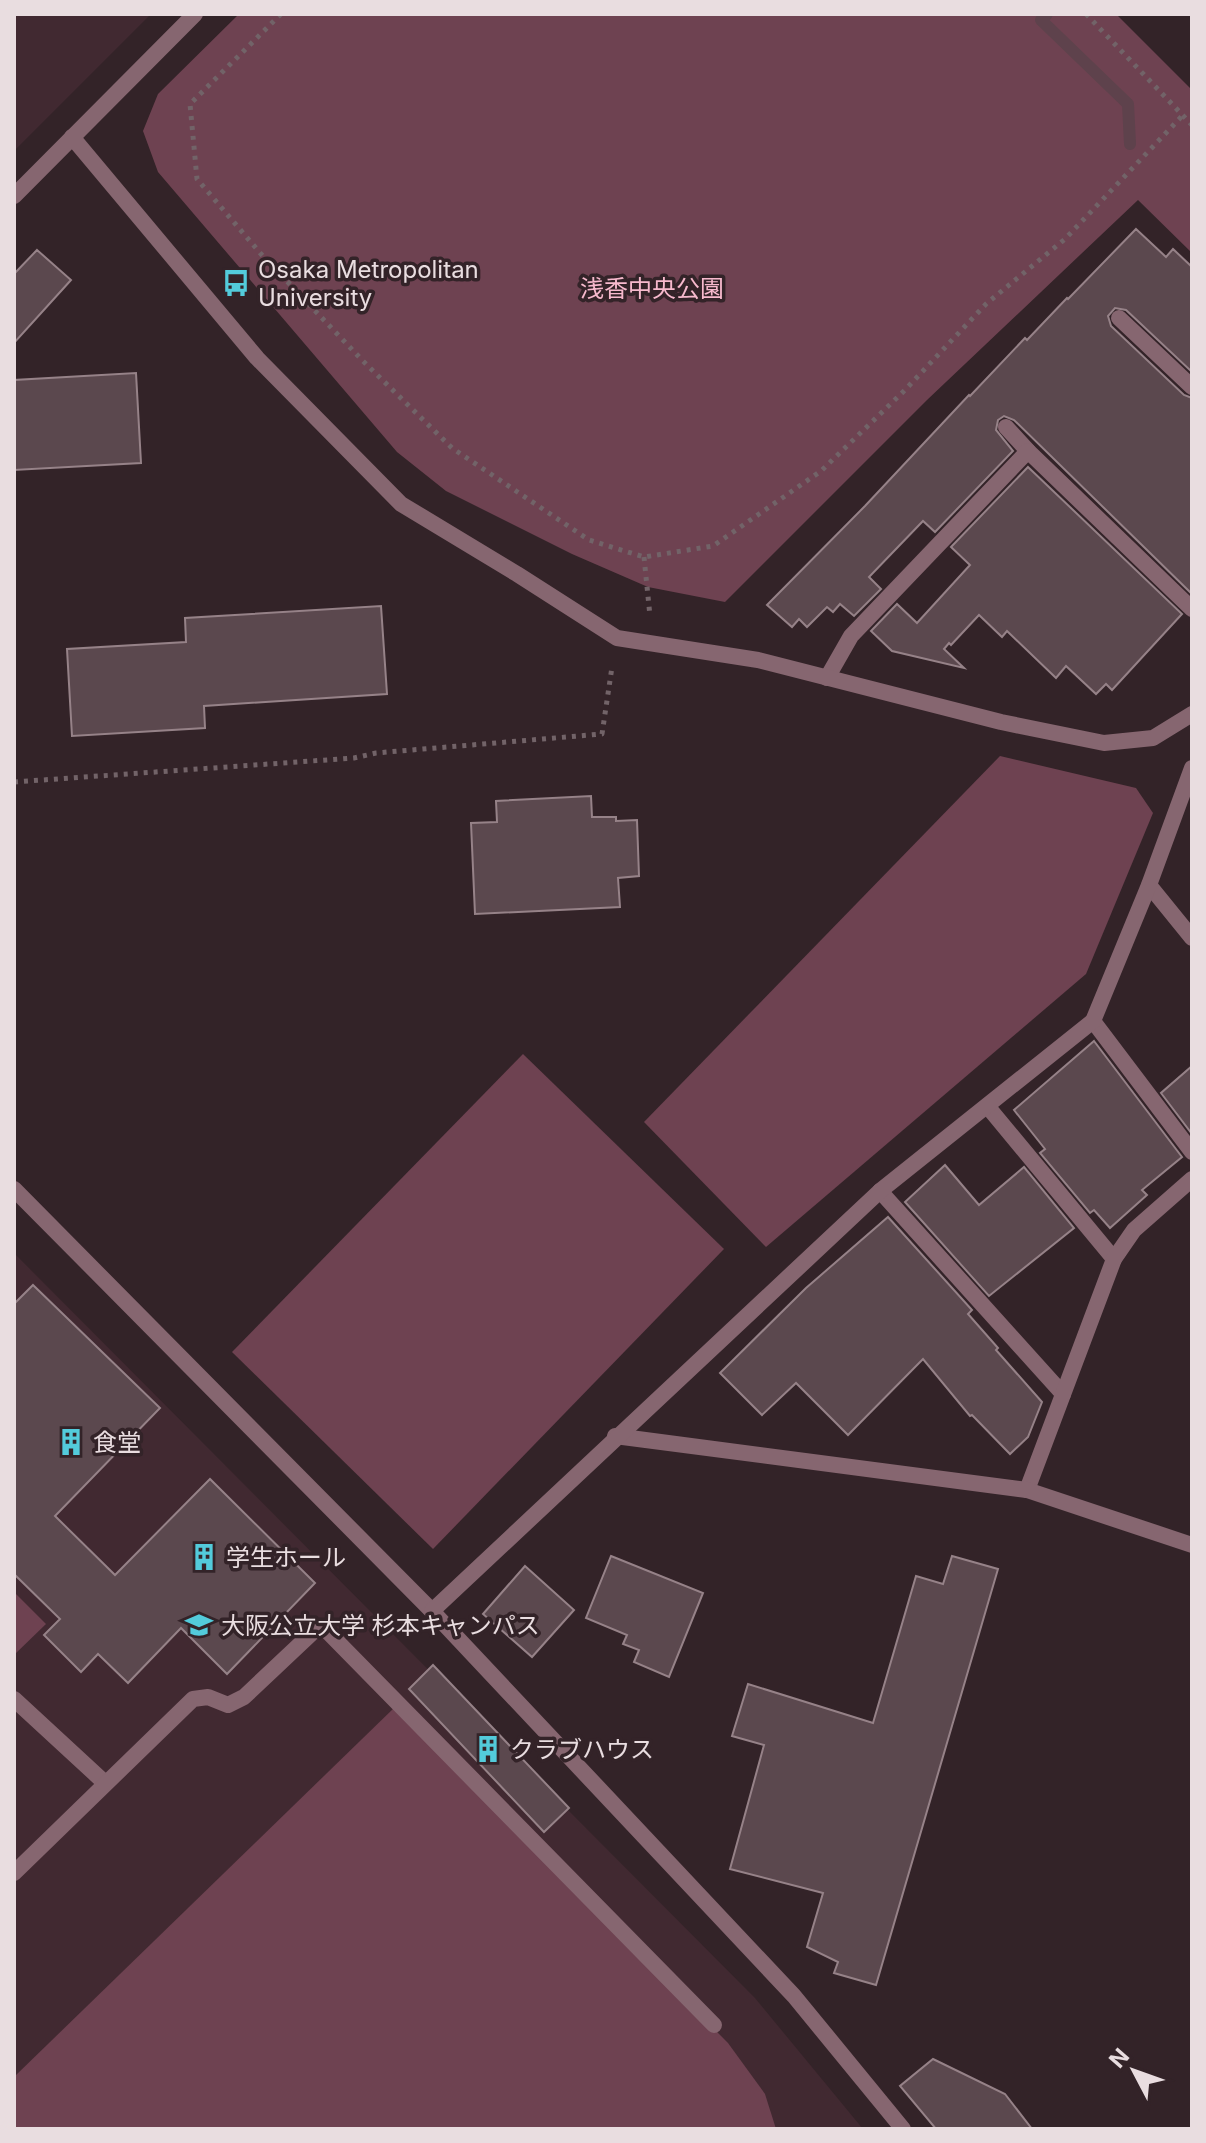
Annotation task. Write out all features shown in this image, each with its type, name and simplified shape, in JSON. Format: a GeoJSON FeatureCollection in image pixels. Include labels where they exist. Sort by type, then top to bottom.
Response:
{"type":"FeatureCollection","features":[{"type":"Feature","properties":{"kind":"street"},"geometry":{"type":"LineString","coordinates":[[14,196],[195,14]]}},
{"type":"Feature","properties":{"kind":"street"},"geometry":{"type":"LineString","coordinates":[[72,137],[257,358],[401,504],[617,638],[758,660],[1001,722],[1104,743],[1153,738],[1192,714]]}},
{"type":"Feature","properties":{"kind":"street"},"geometry":{"type":"LineString","coordinates":[[1119,318],[1192,387]]}},
{"type":"Feature","properties":{"kind":"street"},"geometry":{"type":"LineString","coordinates":[[1006,427],[1192,609]]}},
{"type":"Feature","properties":{"kind":"street"},"geometry":{"type":"LineString","coordinates":[[827,678],[851,636],[1028,451]]}},
{"type":"Feature","properties":{"kind":"street"},"geometry":{"type":"LineString","coordinates":[[432,1611],[615,1436],[880,1191],[1093,1021],[1149,885],[1192,768]]}},
{"type":"Feature","properties":{"kind":"street"},"geometry":{"type":"LineString","coordinates":[[1149,885],[1192,938]]}},
{"type":"Feature","properties":{"kind":"street"},"geometry":{"type":"LineString","coordinates":[[1093,1021],[1192,1152]]}},
{"type":"Feature","properties":{"kind":"street"},"geometry":{"type":"LineString","coordinates":[[988,1107],[1114,1259]]}},
{"type":"Feature","properties":{"kind":"street"},"geometry":{"type":"LineString","coordinates":[[1027,1490],[1114,1259],[1134,1230],[1192,1179]]}},
{"type":"Feature","properties":{"kind":"street"},"geometry":{"type":"LineString","coordinates":[[14,1189],[432,1611],[794,1996],[903,2129]]}},
{"type":"Feature","properties":{"kind":"street"},"geometry":{"type":"LineString","coordinates":[[880,1191],[1063,1394]]}},
{"type":"Feature","properties":{"kind":"street"},"geometry":{"type":"LineString","coordinates":[[615,1436],[1027,1490],[1192,1545]]}},
{"type":"Feature","properties":{"kind":"street"},"geometry":{"type":"LineString","coordinates":[[14,1873],[193,1699],[208,1697],[228,1705],[244,1697],[313,1632],[325,1629],[714,2025]]}},
{"type":"Feature","properties":{"kind":"street"},"geometry":{"type":"LineString","coordinates":[[14,1699],[105,1783]]}},
{"type":"Feature","properties":{"kind":"path"},"geometry":{"type":"LineString","coordinates":[[281,14],[190,104],[197,179],[281,275],[452,448],[589,540],[644,557],[713,546],[821,471],[904,391],[986,304],[1065,239],[1183,115]]}},
{"type":"Feature","properties":{"kind":"path"},"geometry":{"type":"LineString","coordinates":[[1086,14],[1192,125]]}},
{"type":"Feature","properties":{"kind":"path"},"geometry":{"type":"LineString","coordinates":[[644,557],[653,646]]}},
{"type":"Feature","properties":{"kind":"path"},"geometry":{"type":"LineString","coordinates":[[14,782],[354,758],[376,753],[602,734],[617,638]]}},
{"type":"Feature","properties":{"kind":"shaded area"},"geometry":{"type":"Polygon","coordinates":[[[14,14],[151,14],[14,151],[14,14]]]}},
{"type":"Feature","properties":{"kind":"shaded area","name":"大阪公立大学 杉本キャンパス"},"geometry":{"type":"Polygon","coordinates":[[[14,1253],[755,1998],[863,2129],[14,2129],[14,1253]]]}},
{"type":"Feature","properties":{"kind":"green space","name":"浅香中央公園"},"geometry":{"type":"Polygon","coordinates":[[[239,14],[1119,14],[1192,90],[1192,253],[1138,200],[927,400],[725,602],[648,587],[572,554],[446,491],[397,452],[158,172],[143,131],[158,94],[239,14]]]}},
{"type":"Feature","properties":{"kind":"green space"},"geometry":{"type":"Polygon","coordinates":[[[1000,756],[1136,788],[1153,813],[1086,974],[766,1247],[644,1122],[1000,756]]]}},
{"type":"Feature","properties":{"kind":"green space"},"geometry":{"type":"Polygon","coordinates":[[[523,1054],[724,1249],[433,1549],[232,1352],[523,1054]]]}},
{"type":"Feature","properties":{"kind":"green space"},"geometry":{"type":"Polygon","coordinates":[[[14,1592],[46,1624],[14,1655],[14,1592]]]}},
{"type":"Feature","properties":{"kind":"green space"},"geometry":{"type":"Polygon","coordinates":[[[395,1707],[728,2043],[765,2094],[776,2129],[14,2129],[14,2077],[395,1707]]]}},
{"type":"Feature","properties":{"kind":"building"},"geometry":{"type":"Polygon","coordinates":[[[1136,229],[1166,257],[1173,249],[1192,267],[1192,372],[1126,310],[1115,308],[1108,316],[1111,326],[1184,395],[1192,398],[1192,594],[1014,420],[1004,416],[998,420],[996,430],[1013,451],[935,532],[923,521],[869,577],[881,589],[854,616],[840,604],[833,612],[827,607],[807,627],[799,619],[792,627],[767,605],[969,395],[1136,229]]]}},
{"type":"Feature","properties":{"kind":"building"},"geometry":{"type":"Polygon","coordinates":[[[37,250],[71,280],[14,343],[14,274],[37,250]]]}},
{"type":"Feature","properties":{"kind":"building"},"geometry":{"type":"Polygon","coordinates":[[[136,373],[141,463],[14,470],[14,380],[136,373]]]}},
{"type":"Feature","properties":{"kind":"building"},"geometry":{"type":"Polygon","coordinates":[[[1028,467],[1182,614],[1112,690],[1106,684],[1096,694],[1066,666],[1056,678],[1007,631],[1002,637],[979,615],[944,649],[964,668],[892,651],[871,631],[897,604],[917,623],[970,565],[951,547],[1028,467]]]}},
{"type":"Feature","properties":{"kind":"building"},"geometry":{"type":"Polygon","coordinates":[[[381,606],[387,694],[204,706],[205,728],[72,736],[67,649],[186,642],[185,618],[381,606]]]}},
{"type":"Feature","properties":{"kind":"building"},"geometry":{"type":"Polygon","coordinates":[[[591,796],[592,817],[637,820],[639,876],[618,878],[620,907],[475,914],[471,823],[497,822],[496,801],[591,796]]]}},
{"type":"Feature","properties":{"kind":"building"},"geometry":{"type":"Polygon","coordinates":[[[1094,1041],[1182,1157],[1142,1190],[1147,1195],[1110,1228],[1094,1210],[1090,1213],[1040,1153],[1045,1149],[1014,1110],[1094,1041]]]}},
{"type":"Feature","properties":{"kind":"building"},"geometry":{"type":"Polygon","coordinates":[[[1192,1066],[1192,1134],[1161,1093],[1192,1066]]]}},
{"type":"Feature","properties":{"kind":"building"},"geometry":{"type":"Polygon","coordinates":[[[945,1165],[979,1205],[1024,1167],[1074,1228],[989,1296],[905,1202],[945,1165]]]}},
{"type":"Feature","properties":{"kind":"building"},"geometry":{"type":"Polygon","coordinates":[[[888,1217],[972,1310],[968,1314],[1042,1402],[1028,1437],[1010,1454],[970,1416],[923,1359],[848,1435],[796,1383],[762,1415],[720,1373],[806,1288],[888,1217]]]}},
{"type":"Feature","properties":{"kind":"building"},"geometry":{"type":"Polygon","coordinates":[[[33,1285],[160,1408],[55,1516],[115,1575],[210,1479],[315,1583],[227,1674],[181,1628],[128,1683],[98,1654],[81,1672],[44,1635],[60,1619],[14,1574],[14,1304],[33,1285]]]}},
{"type":"Feature","properties":{"kind":"building"},"geometry":{"type":"Polygon","coordinates":[[[611,1556],[703,1593],[669,1677],[634,1662],[639,1650],[623,1644],[627,1635],[586,1618],[611,1556]]]}},
{"type":"Feature","properties":{"kind":"building"},"geometry":{"type":"Polygon","coordinates":[[[952,1556],[998,1569],[876,1985],[834,1973],[838,1962],[807,1947],[823,1893],[730,1869],[764,1745],[732,1736],[748,1684],[873,1723],[916,1576],[943,1584],[952,1556]]]}},
{"type":"Feature","properties":{"kind":"building"},"geometry":{"type":"Polygon","coordinates":[[[525,1566],[574,1610],[532,1657],[483,1614],[525,1566]]]}},
{"type":"Feature","properties":{"kind":"building","name":"クラブハウス"},"geometry":{"type":"Polygon","coordinates":[[[433,1665],[569,1808],[544,1832],[409,1689],[433,1665]]]}},
{"type":"Feature","properties":{"kind":"building"},"geometry":{"type":"Polygon","coordinates":[[[933,2059],[1005,2094],[1032,2129],[936,2129],[900,2086],[933,2059]]]}},
{"type":"Feature","properties":{"kind":"waterway"},"geometry":{"type":"LineString","coordinates":[[1047,14],[1041,20],[1128,104],[1130,144]]}},
{"type":"Feature","properties":{"kind":"place","name":"Osaka Metropolitan University"},"geometry":{"type":"Point","coordinates":[236,283]}},
{"type":"Feature","properties":{"kind":"place","name":"食堂"},"geometry":{"type":"Point","coordinates":[71,1442]}},
{"type":"Feature","properties":{"kind":"place","name":"学生ホール"},"geometry":{"type":"Point","coordinates":[204,1557]}},
{"type":"Feature","properties":{"kind":"place","name":"大阪公立大学 杉本キャンパス"},"geometry":{"type":"Point","coordinates":[199,1625]}},
{"type":"Feature","properties":{"kind":"place","name":"クラブハウス"},"geometry":{"type":"Point","coordinates":[488,1749]}}]}
